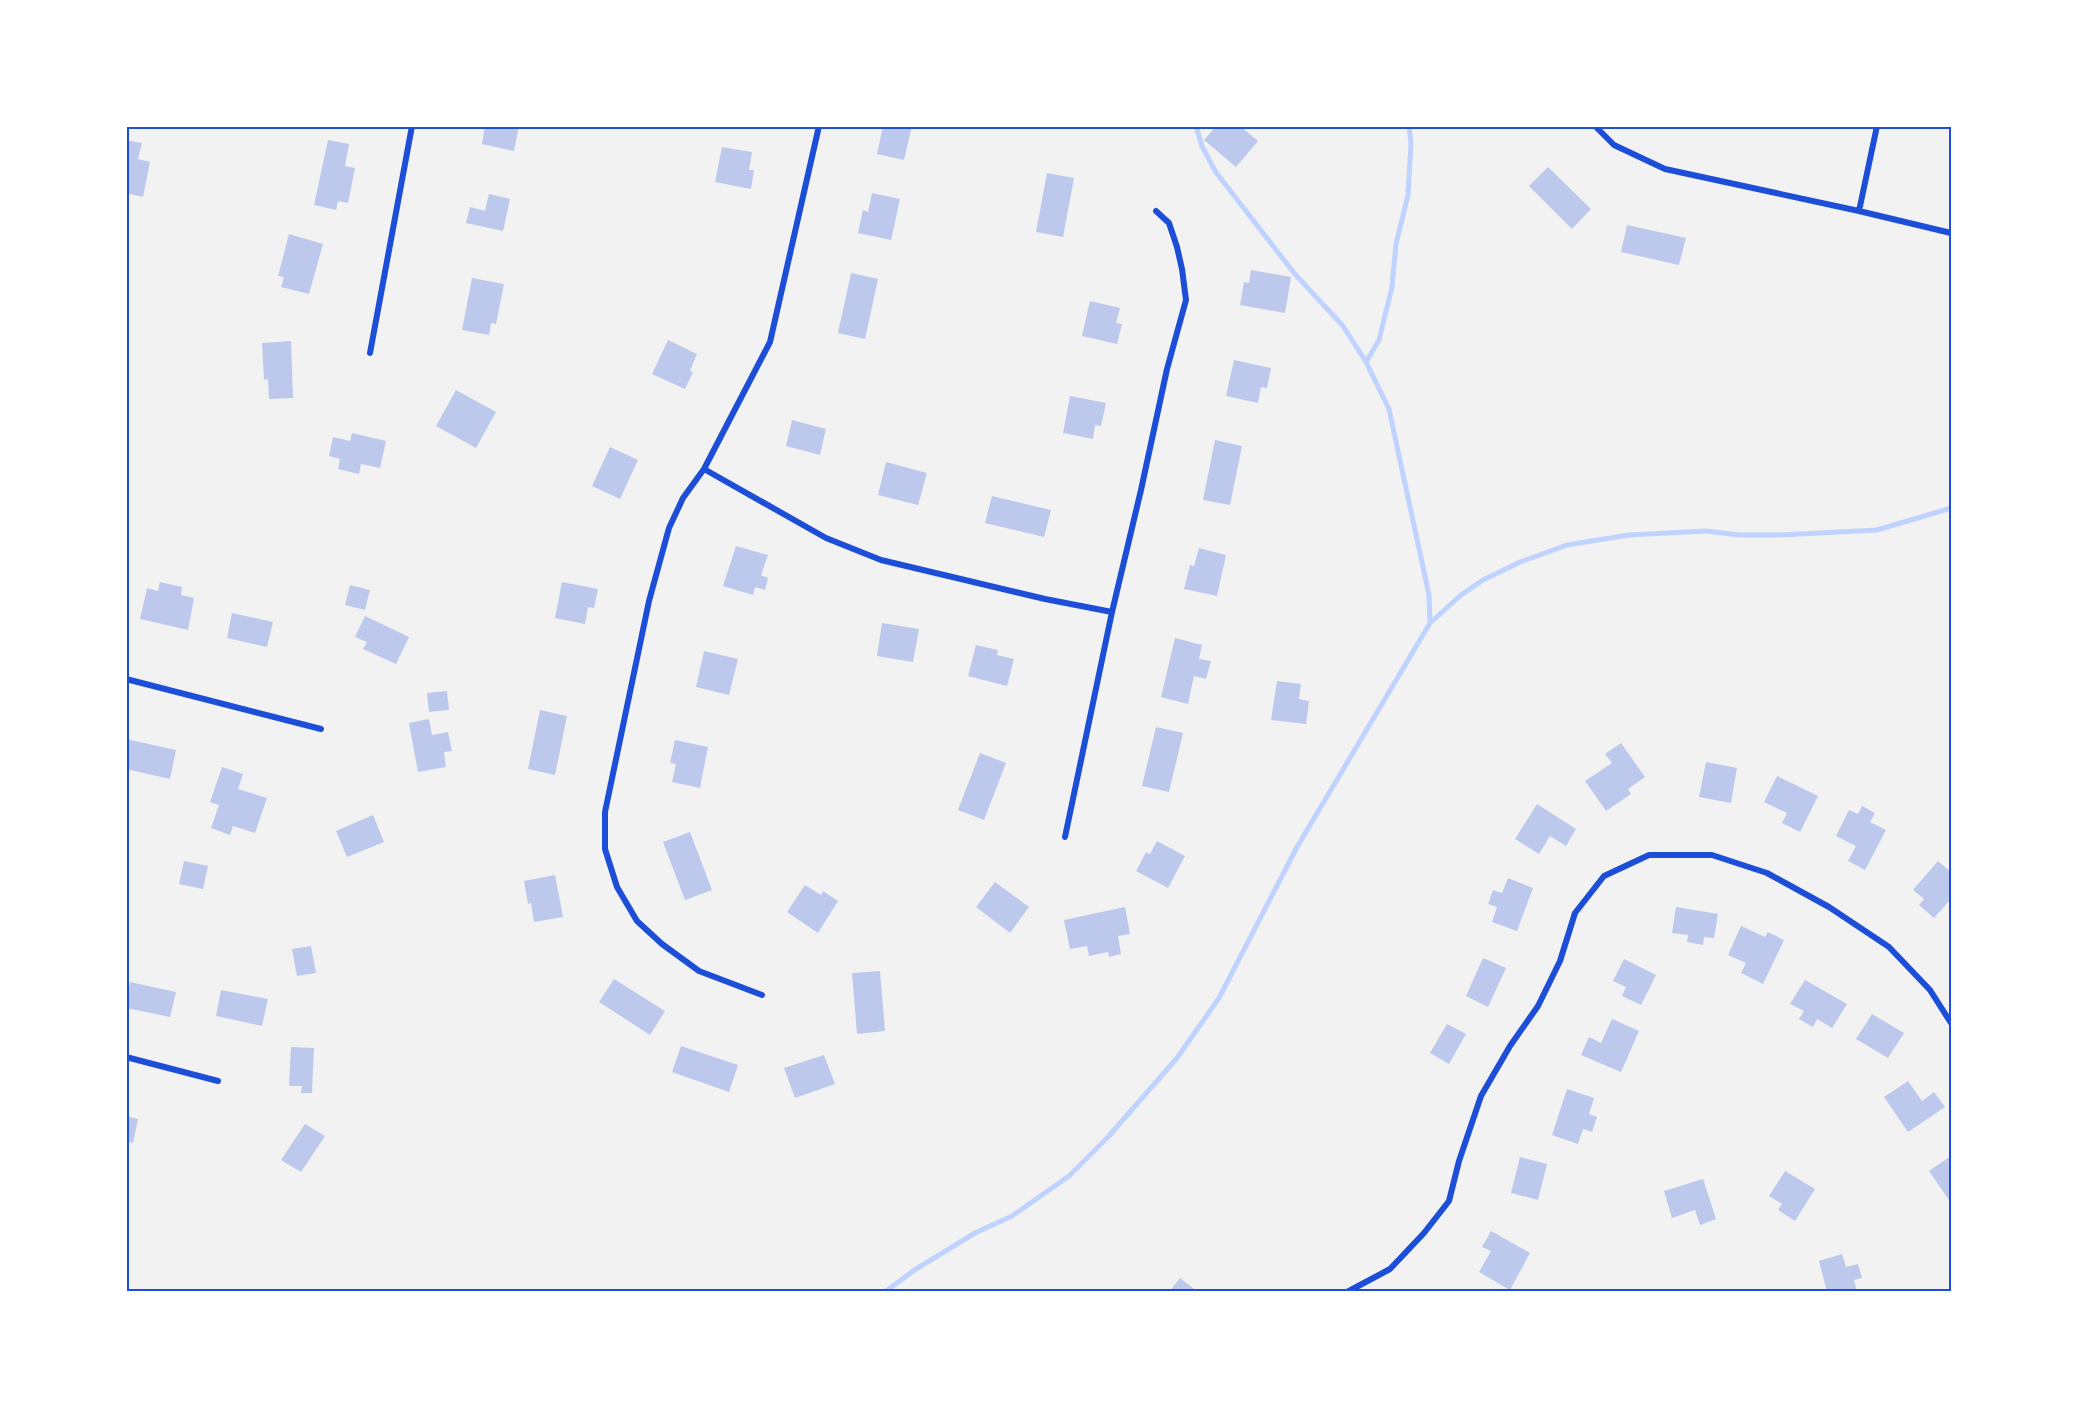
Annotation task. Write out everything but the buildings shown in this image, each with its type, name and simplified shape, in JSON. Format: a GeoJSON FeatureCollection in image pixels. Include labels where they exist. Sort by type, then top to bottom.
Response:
{"type":"FeatureCollection","features":[{"type":"Feature","properties":{"kind":"street"},"geometry":{"type":"LineString","coordinates":[[370,353],[412,126]]}},
{"type":"Feature","properties":{"kind":"street"},"geometry":{"type":"LineString","coordinates":[[762,994],[699,971],[662,944],[637,921],[617,887],[605,849],[605,812],[652,590],[669,528],[683,498],[704,469],[770,342],[819,126]]}},
{"type":"Feature","properties":{"kind":"street"},"geometry":{"type":"LineString","coordinates":[[1595,126],[1614,145],[1665,169],[1951,233]]}},
{"type":"Feature","properties":{"kind":"street"},"geometry":{"type":"LineString","coordinates":[[1859,212],[1877,126]]}},
{"type":"Feature","properties":{"kind":"street"},"geometry":{"type":"LineString","coordinates":[[1065,837],[1112,612],[1167,369],[1186,300],[1182,269],[1169,223],[1156,211]]}},
{"type":"Feature","properties":{"kind":"street"},"geometry":{"type":"LineString","coordinates":[[704,469],[826,538],[881,560],[1045,599],[1112,612]]}},
{"type":"Feature","properties":{"kind":"street"},"geometry":{"type":"LineString","coordinates":[[126,679],[321,729]]}},
{"type":"Feature","properties":{"kind":"street"},"geometry":{"type":"LineString","coordinates":[[1347,1292],[1390,1269],[1424,1233],[1449,1201],[1459,1161],[1481,1096],[1510,1046],[1538,1006],[1560,961],[1575,913],[1604,876],[1649,855],[1712,855],[1767,873],[1829,907],[1889,947],[1930,990],[1951,1023]]}},
{"type":"Feature","properties":{"kind":"street"},"geometry":{"type":"LineString","coordinates":[[126,1057],[218,1081]]}},
{"type":"Feature","properties":{"kind":"waterway"},"geometry":{"type":"LineString","coordinates":[[1196,126],[1202,146],[1215,171],[1294,273],[1343,326],[1366,362],[1389,409],[1429,595],[1430,623]]}},
{"type":"Feature","properties":{"kind":"waterway"},"geometry":{"type":"LineString","coordinates":[[1366,362],[1379,340],[1392,287],[1396,244],[1408,195],[1411,143],[1409,126]]}},
{"type":"Feature","properties":{"kind":"waterway"},"geometry":{"type":"LineString","coordinates":[[885,1292],[913,1271],[975,1233],[1012,1216],[1069,1176],[1108,1137],[1177,1058],[1219,998],[1297,847],[1430,623],[1461,595],[1483,580],[1520,562],[1567,545],[1629,535],[1706,531],[1739,535],[1780,535],[1877,530],[1951,508]]}}]}
